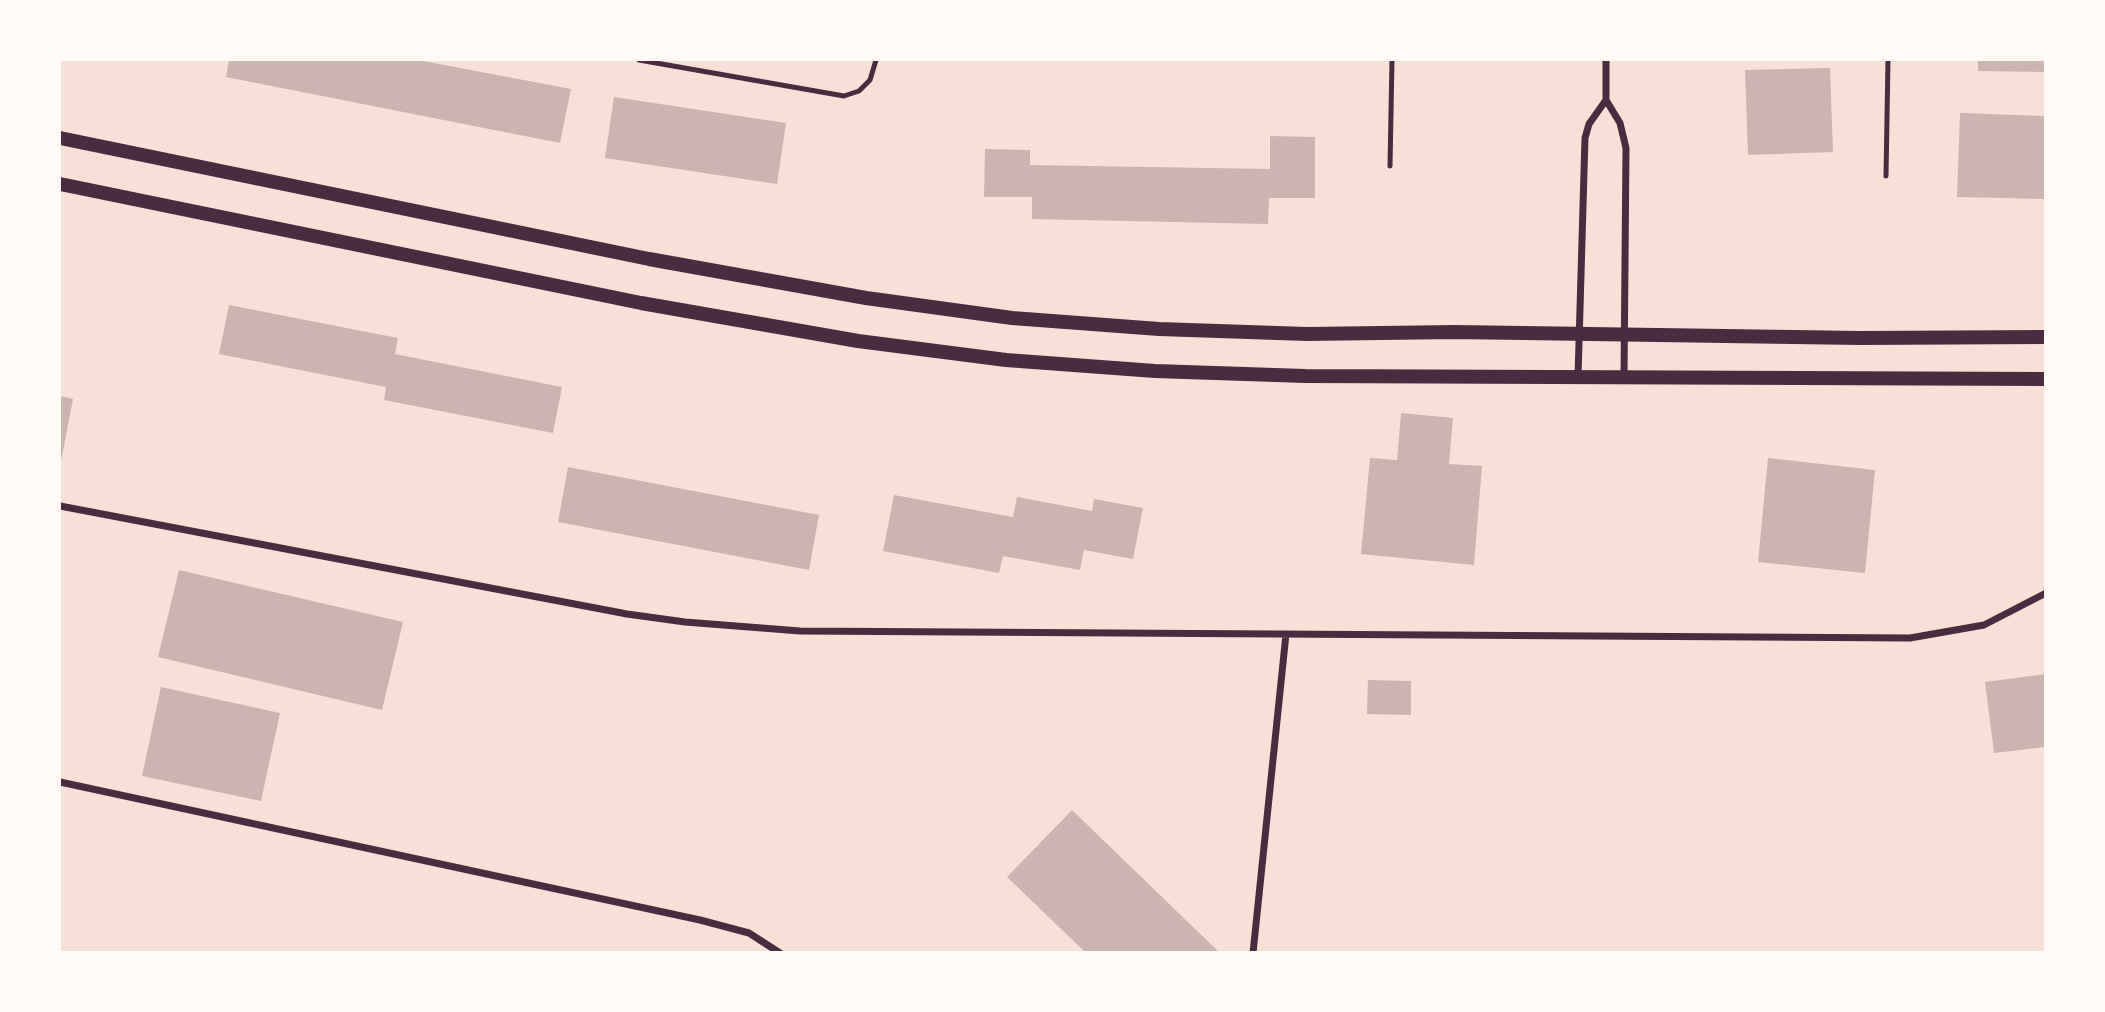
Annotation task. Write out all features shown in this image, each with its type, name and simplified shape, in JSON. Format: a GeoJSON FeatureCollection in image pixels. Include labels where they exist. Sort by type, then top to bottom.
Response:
{"type":"FeatureCollection","features":[{"type":"Feature","properties":{"kind":"main road"},"geometry":{"type":"LineString","coordinates":[[60,138],[649,259],[866,298],[1012,318],[1159,329],[1307,334],[1580,333],[1860,338],[2046,337]]}},
{"type":"Feature","properties":{"kind":"main road"},"geometry":{"type":"LineString","coordinates":[[60,184],[641,303],[858,341],[1006,360],[1155,371],[1305,376],[2046,379]]}},
{"type":"Feature","properties":{"kind":"street"},"geometry":{"type":"LineString","coordinates":[[1606,60],[1606,100],[1620,123],[1626,148],[1624,378]]}},
{"type":"Feature","properties":{"kind":"street"},"geometry":{"type":"LineString","coordinates":[[1578,378],[1585,138],[1589,124],[1606,100]]}},
{"type":"Feature","properties":{"kind":"street"},"geometry":{"type":"LineString","coordinates":[[60,506],[627,614],[685,622],[800,631],[1910,638],[1984,625],[2046,593]]}},
{"type":"Feature","properties":{"kind":"street"},"geometry":{"type":"LineString","coordinates":[[1253,953],[1286,634]]}},
{"type":"Feature","properties":{"kind":"street"},"geometry":{"type":"LineString","coordinates":[[60,782],[700,920],[749,933],[780,953]]}},
{"type":"Feature","properties":{"kind":"lane"},"geometry":{"type":"LineString","coordinates":[[639,60],[844,96],[859,91],[870,80],[876,60]]}},
{"type":"Feature","properties":{"kind":"lane"},"geometry":{"type":"LineString","coordinates":[[1390,166],[1392,60]]}},
{"type":"Feature","properties":{"kind":"lane"},"geometry":{"type":"LineString","coordinates":[[1886,176],[1888,60]]}},
{"type":"Feature","properties":{"kind":"building"},"geometry":{"type":"Polygon","coordinates":[[[229,60],[418,60],[571,89],[560,143],[226,77],[229,60]]]}},
{"type":"Feature","properties":{"kind":"building"},"geometry":{"type":"Polygon","coordinates":[[[1978,60],[2046,60],[2046,72],[1978,71],[1978,60]]]}},
{"type":"Feature","properties":{"kind":"building"},"geometry":{"type":"Polygon","coordinates":[[[1830,68],[1833,152],[1748,155],[1745,70],[1830,68]]]}},
{"type":"Feature","properties":{"kind":"building"},"geometry":{"type":"Polygon","coordinates":[[[614,97],[786,123],[777,184],[605,158],[614,97]]]}},
{"type":"Feature","properties":{"kind":"building"},"geometry":{"type":"Polygon","coordinates":[[[1960,113],[2046,116],[2046,199],[1957,197],[1960,113]]]}},
{"type":"Feature","properties":{"kind":"building"},"geometry":{"type":"Polygon","coordinates":[[[1270,136],[1315,137],[1315,198],[1269,198],[1268,224],[1032,219],[1032,197],[984,197],[985,149],[1030,150],[1030,165],[1270,169],[1270,136]]]}},
{"type":"Feature","properties":{"kind":"building"},"geometry":{"type":"Polygon","coordinates":[[[229,305],[398,338],[395,354],[562,387],[553,433],[384,400],[386,387],[219,354],[229,305]]]}},
{"type":"Feature","properties":{"kind":"building"},"geometry":{"type":"Polygon","coordinates":[[[60,396],[73,399],[61,461],[60,461],[60,396]]]}},
{"type":"Feature","properties":{"kind":"building"},"geometry":{"type":"Polygon","coordinates":[[[1401,413],[1453,418],[1449,464],[1482,466],[1474,565],[1361,554],[1370,458],[1397,460],[1401,413]]]}},
{"type":"Feature","properties":{"kind":"building"},"geometry":{"type":"Polygon","coordinates":[[[1768,458],[1875,470],[1865,573],[1758,562],[1768,458]]]}},
{"type":"Feature","properties":{"kind":"building"},"geometry":{"type":"Polygon","coordinates":[[[568,467],[819,515],[809,570],[558,522],[568,467]]]}},
{"type":"Feature","properties":{"kind":"building"},"geometry":{"type":"Polygon","coordinates":[[[894,495],[1013,517],[1017,497],[1092,511],[1094,499],[1143,508],[1133,559],[1084,550],[1080,570],[1003,556],[999,573],[883,551],[894,495]]]}},
{"type":"Feature","properties":{"kind":"building"},"geometry":{"type":"Polygon","coordinates":[[[179,570],[403,622],[382,710],[158,657],[179,570]]]}},
{"type":"Feature","properties":{"kind":"building"},"geometry":{"type":"Polygon","coordinates":[[[2046,674],[2046,747],[1994,753],[1985,682],[2046,674]]]}},
{"type":"Feature","properties":{"kind":"building"},"geometry":{"type":"Polygon","coordinates":[[[1368,680],[1411,681],[1411,715],[1367,714],[1368,680]]]}},
{"type":"Feature","properties":{"kind":"building"},"geometry":{"type":"Polygon","coordinates":[[[161,687],[280,713],[261,801],[142,776],[161,687]]]}},
{"type":"Feature","properties":{"kind":"building"},"geometry":{"type":"Polygon","coordinates":[[[1072,810],[1220,953],[1086,953],[1007,877],[1072,810]]]}}]}
